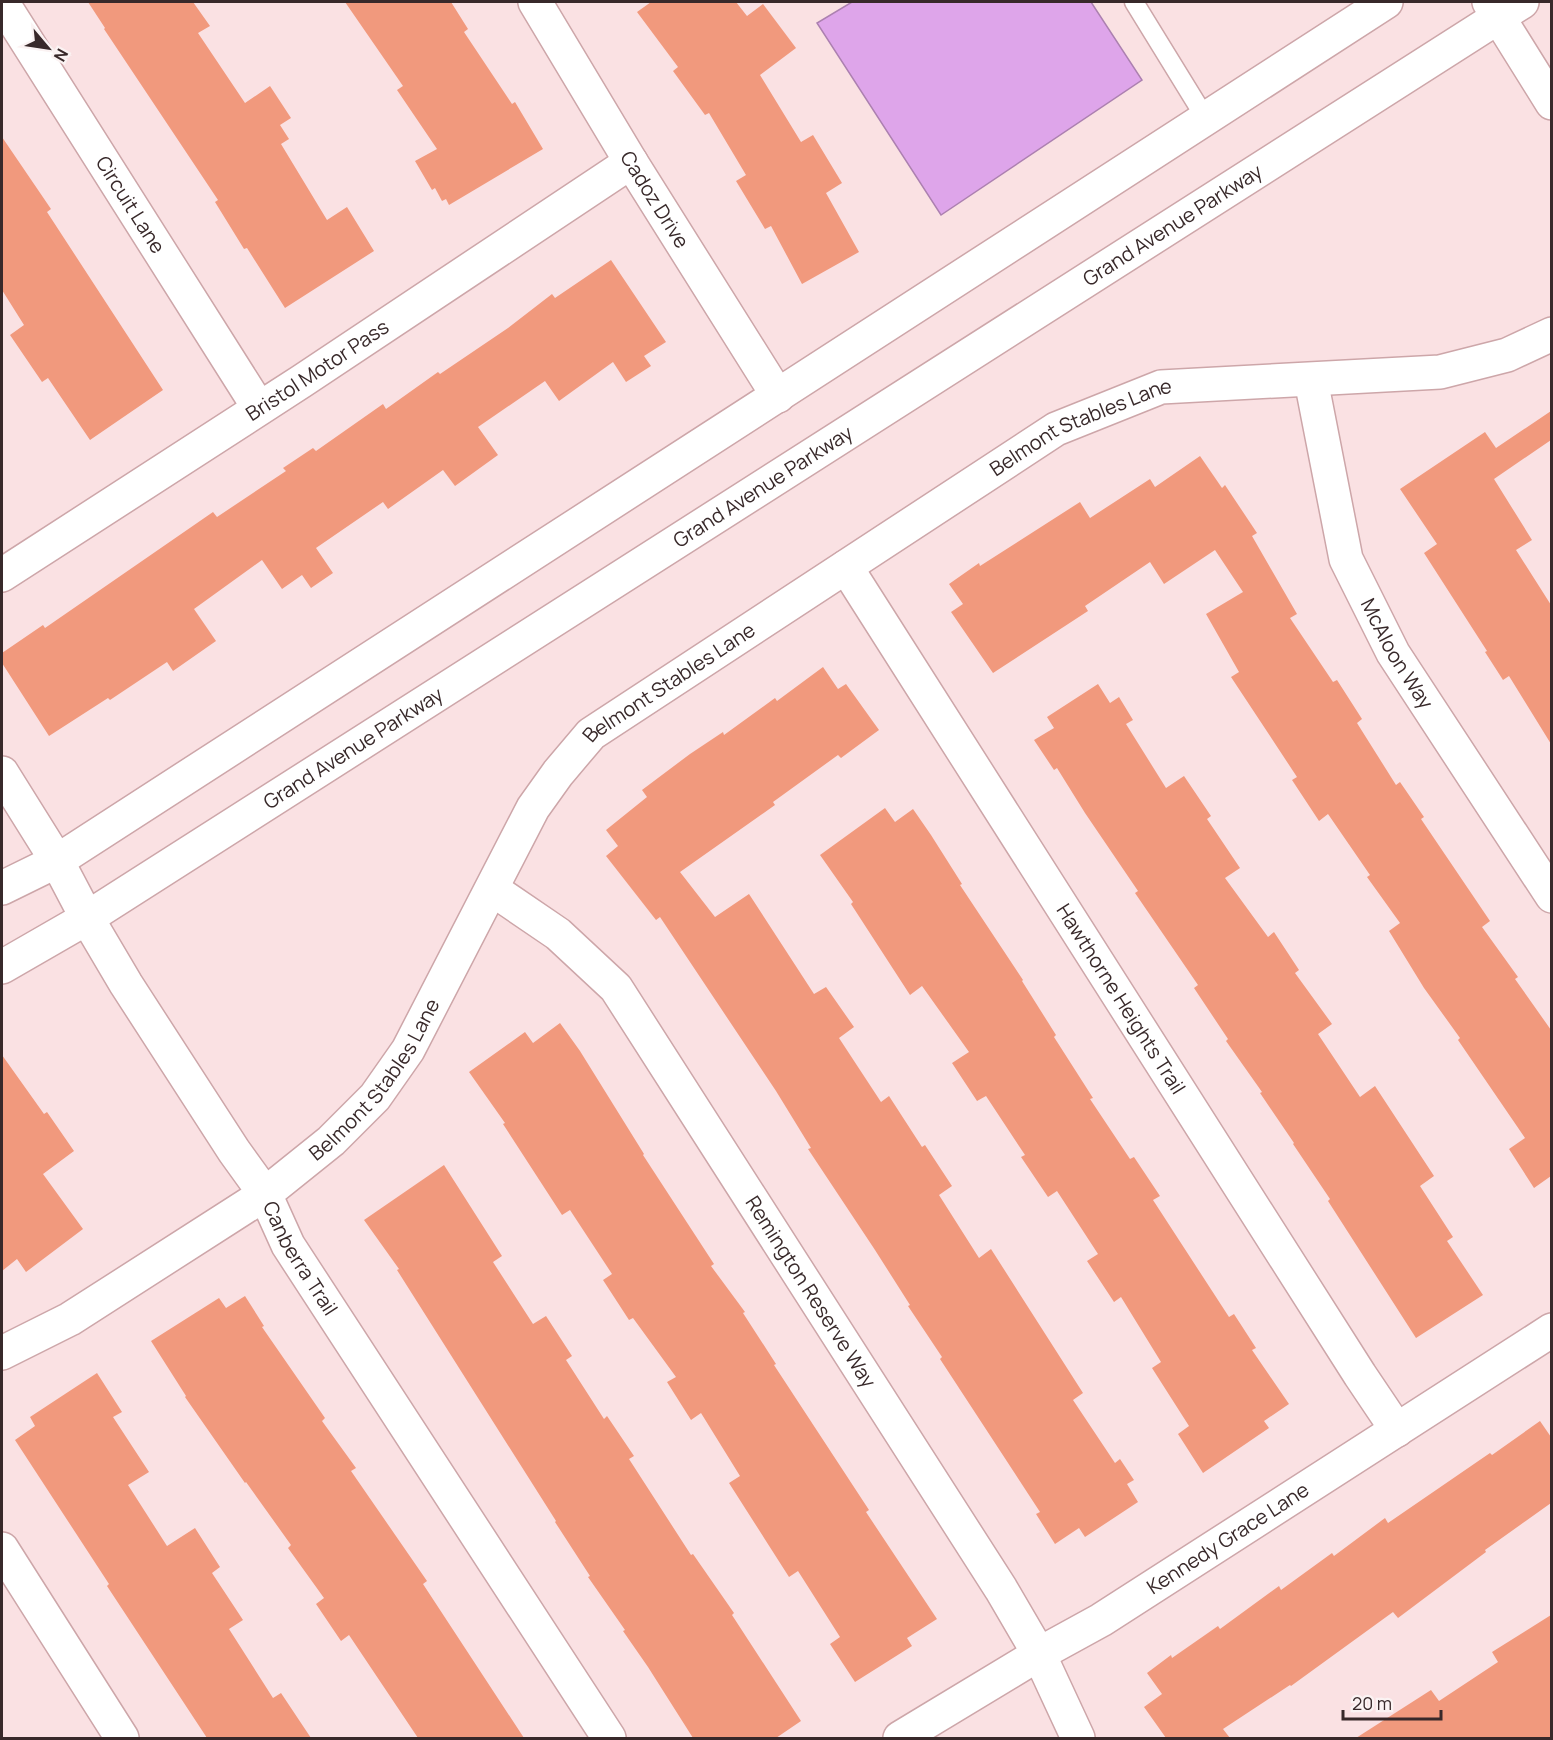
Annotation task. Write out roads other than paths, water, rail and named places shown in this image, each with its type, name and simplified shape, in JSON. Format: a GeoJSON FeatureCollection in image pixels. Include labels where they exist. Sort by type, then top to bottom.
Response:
{"type":"FeatureCollection","features":[{"type":"Feature","properties":{"kind":"street","name":"Circuit Lane"},"geometry":{"type":"LineString","coordinates":[[2,2],[259,408]]}},
{"type":"Feature","properties":{"kind":"street","name":"Cadoz Drive"},"geometry":{"type":"LineString","coordinates":[[534,2],[777,396]]}},
{"type":"Feature","properties":{"kind":"street"},"geometry":{"type":"LineString","coordinates":[[2,888],[57,861],[1386,2]]}},
{"type":"Feature","properties":{"kind":"street"},"geometry":{"type":"LineString","coordinates":[[1503,7],[1551,103]]}},
{"type":"Feature","properties":{"kind":"street","name":"Grand Avenue Parkway"},"geometry":{"type":"LineString","coordinates":[[2,967],[87,918],[1503,7]]}},
{"type":"Feature","properties":{"kind":"street","name":"Bristol Motor Pass"},"geometry":{"type":"LineString","coordinates":[[2,574],[259,408],[631,162]]}},
{"type":"Feature","properties":{"kind":"street","name":"Belmont Stables Lane"},"geometry":{"type":"LineString","coordinates":[[2,1353],[70,1319],[265,1194],[331,1141],[375,1097],[408,1050],[534,808],[558,773],[591,734],[1056,429],[1161,387],[1311,381],[1440,372],[1507,355],[1551,334]]}},
{"type":"Feature","properties":{"kind":"street","name":"McAloon Way"},"geometry":{"type":"LineString","coordinates":[[1311,381],[1346,559],[1393,653],[1551,896]]}},
{"type":"Feature","properties":{"kind":"street","name":"Hawthorne Heights Trail"},"geometry":{"type":"LineString","coordinates":[[846,567],[1353,1365],[1397,1430]]}},
{"type":"Feature","properties":{"kind":"street","name":"Canberra Trail"},"geometry":{"type":"LineString","coordinates":[[2,773],[57,861],[126,984],[234,1151],[265,1194],[288,1245],[609,1738]]}},
{"type":"Feature","properties":{"kind":"street","name":"Remington Reserve Way"},"geometry":{"type":"LineString","coordinates":[[492,889],[558,934],[616,988],[995,1579],[1039,1654],[1078,1738]]}},
{"type":"Feature","properties":{"kind":"street","name":"Kennedy Grace Lane"},"geometry":{"type":"LineString","coordinates":[[900,1738],[1039,1654],[1101,1620],[1551,1330]]}},
{"type":"Feature","properties":{"kind":"street"},"geometry":{"type":"LineString","coordinates":[[2,1549],[122,1738]]}},
{"type":"Feature","properties":{"kind":"lane"},"geometry":{"type":"LineString","coordinates":[[1134,2],[1206,119]]}}]}
